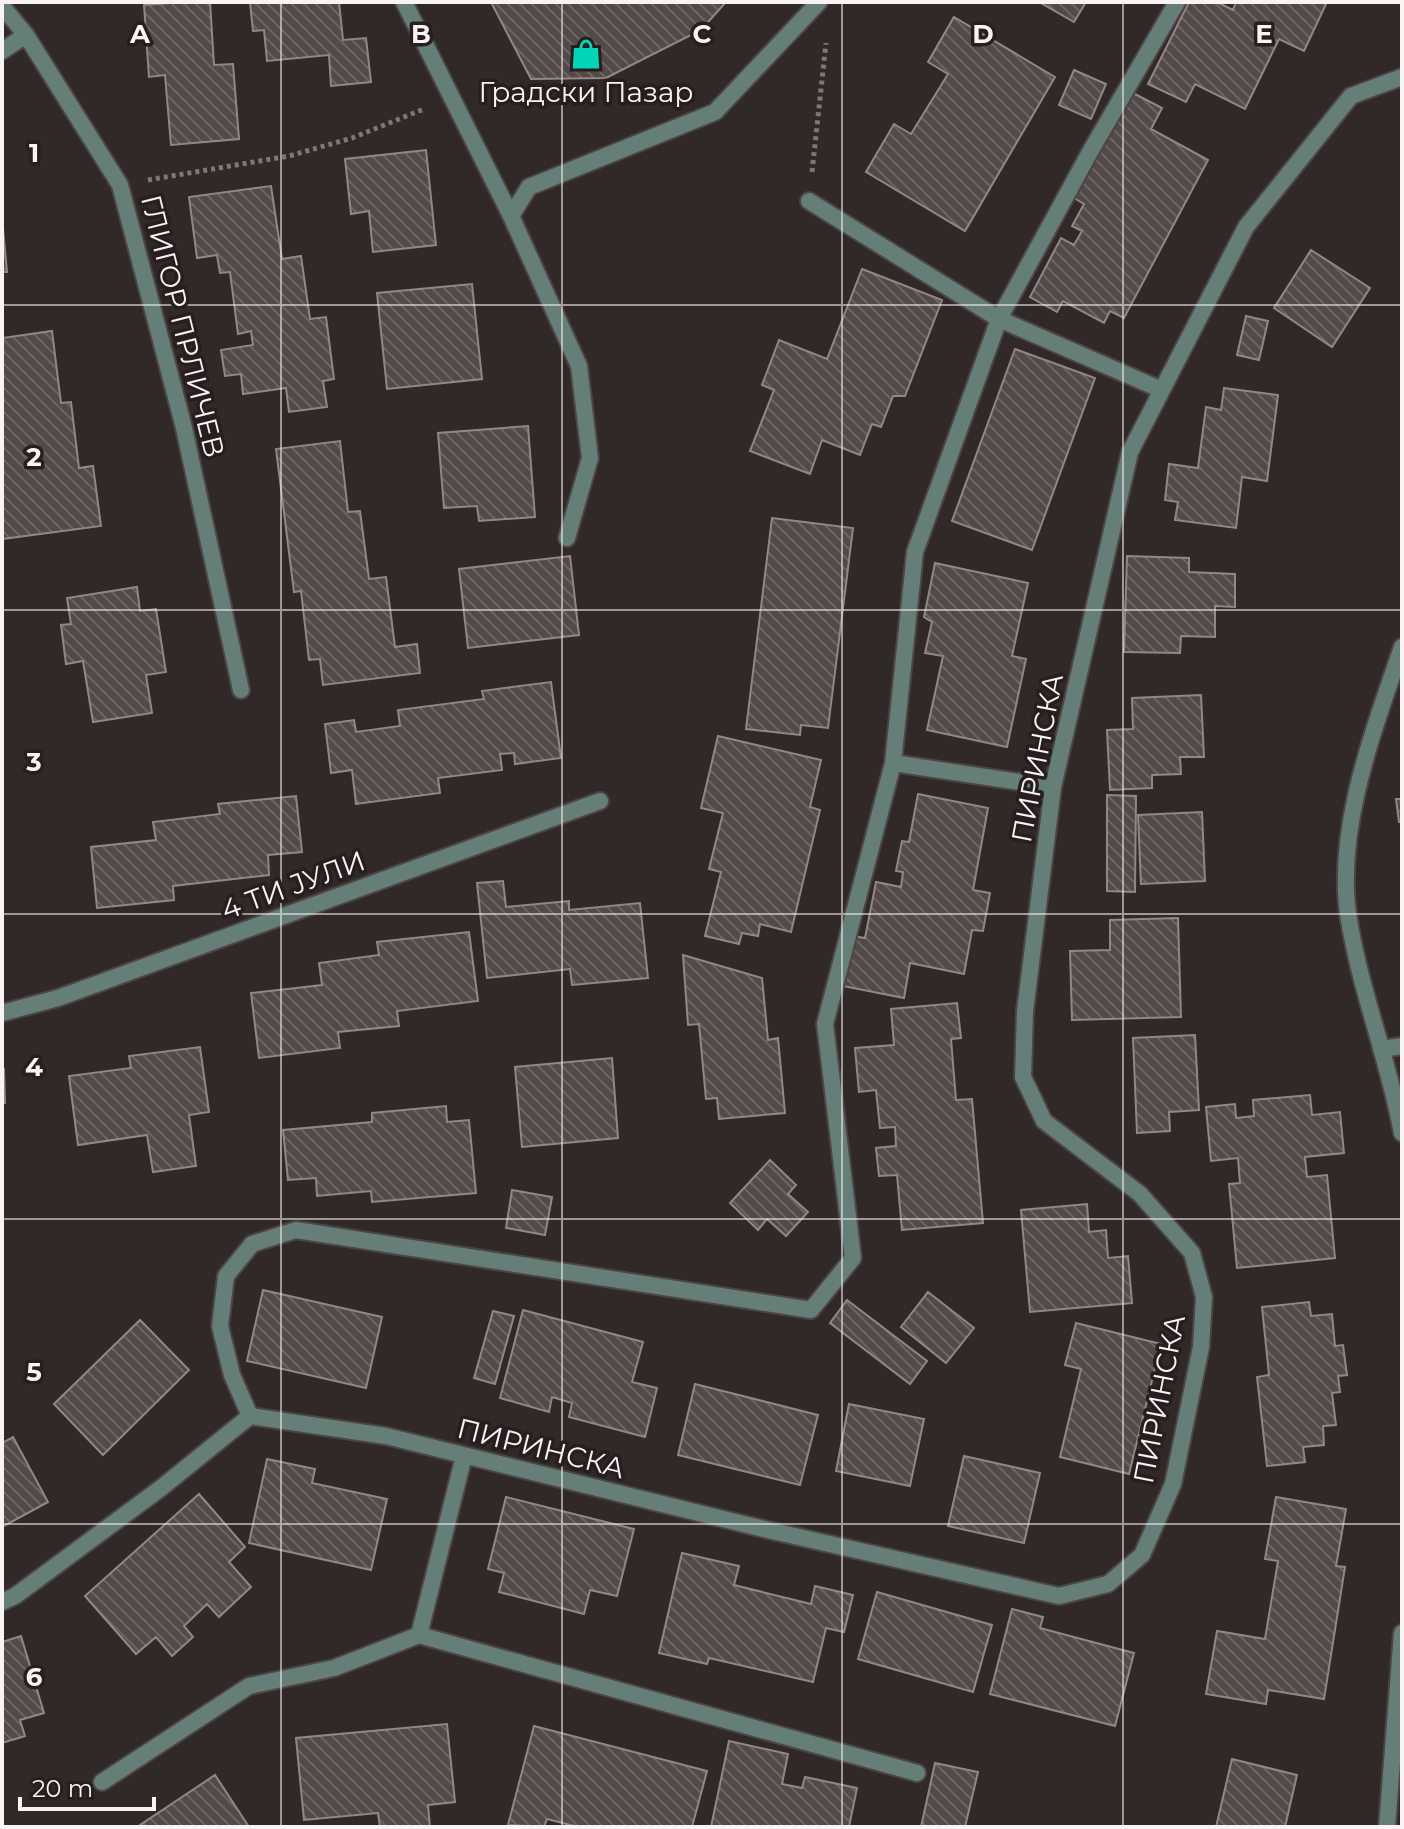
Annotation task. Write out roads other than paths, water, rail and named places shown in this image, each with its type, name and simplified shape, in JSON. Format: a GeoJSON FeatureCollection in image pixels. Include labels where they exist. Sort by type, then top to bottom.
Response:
{"type":"FeatureCollection","features":[{"type":"Feature","properties":{"kind":"street"},"geometry":{"type":"LineString","coordinates":[[404,2],[511,216],[579,366],[590,458],[567,538]]}},
{"type":"Feature","properties":{"kind":"street"},"geometry":{"type":"LineString","coordinates":[[511,216],[529,187],[715,112],[819,2]]}},
{"type":"Feature","properties":{"kind":"street"},"geometry":{"type":"LineString","coordinates":[[2,1602],[15,1596],[161,1488],[250,1416],[232,1375],[220,1326],[226,1276],[252,1244],[296,1230],[811,1310],[853,1258],[825,1024],[893,763],[915,552],[999,319],[1090,152],[1177,2]]}},
{"type":"Feature","properties":{"kind":"street","name":"ГЛИГОР ПРЛИЧЕВ"},"geometry":{"type":"LineString","coordinates":[[2,6],[26,35],[120,185],[184,428],[241,690]]}},
{"type":"Feature","properties":{"kind":"street"},"geometry":{"type":"LineString","coordinates":[[2,51],[26,35]]}},
{"type":"Feature","properties":{"kind":"street","name":"ПИРИНСКА"},"geometry":{"type":"LineString","coordinates":[[250,1416],[386,1436],[768,1530],[1059,1596],[1108,1584],[1142,1555],[1173,1484],[1201,1347],[1204,1297],[1192,1253],[1140,1194],[1044,1121],[1023,1077],[1025,1011],[1053,787],[1130,452],[1246,227],[1351,96],[1402,77]]}},
{"type":"Feature","properties":{"kind":"street"},"geometry":{"type":"LineString","coordinates":[[809,201],[999,319],[1162,390]]}},
{"type":"Feature","properties":{"kind":"street"},"geometry":{"type":"LineString","coordinates":[[1402,647],[1366,751],[1347,854],[1349,917],[1367,1000],[1400,1110],[1402,1133]]}},
{"type":"Feature","properties":{"kind":"street"},"geometry":{"type":"LineString","coordinates":[[893,763],[1053,787]]}},
{"type":"Feature","properties":{"kind":"street","name":"4 ТИ ЈУЛИ"},"geometry":{"type":"LineString","coordinates":[[2,1013],[58,998],[600,801]]}},
{"type":"Feature","properties":{"kind":"street"},"geometry":{"type":"LineString","coordinates":[[1381,1049],[1402,1046]]}},
{"type":"Feature","properties":{"kind":"street"},"geometry":{"type":"LineString","coordinates":[[419,1635],[464,1456]]}},
{"type":"Feature","properties":{"kind":"street"},"geometry":{"type":"LineString","coordinates":[[1387,1827],[1402,1633]]}},
{"type":"Feature","properties":{"kind":"street"},"geometry":{"type":"LineString","coordinates":[[102,1782],[249,1686],[334,1668],[419,1635],[917,1773]]}},
{"type":"Feature","properties":{"kind":"place","name":"Градски Пазар"},"geometry":{"type":"Point","coordinates":[586,54]}}]}
